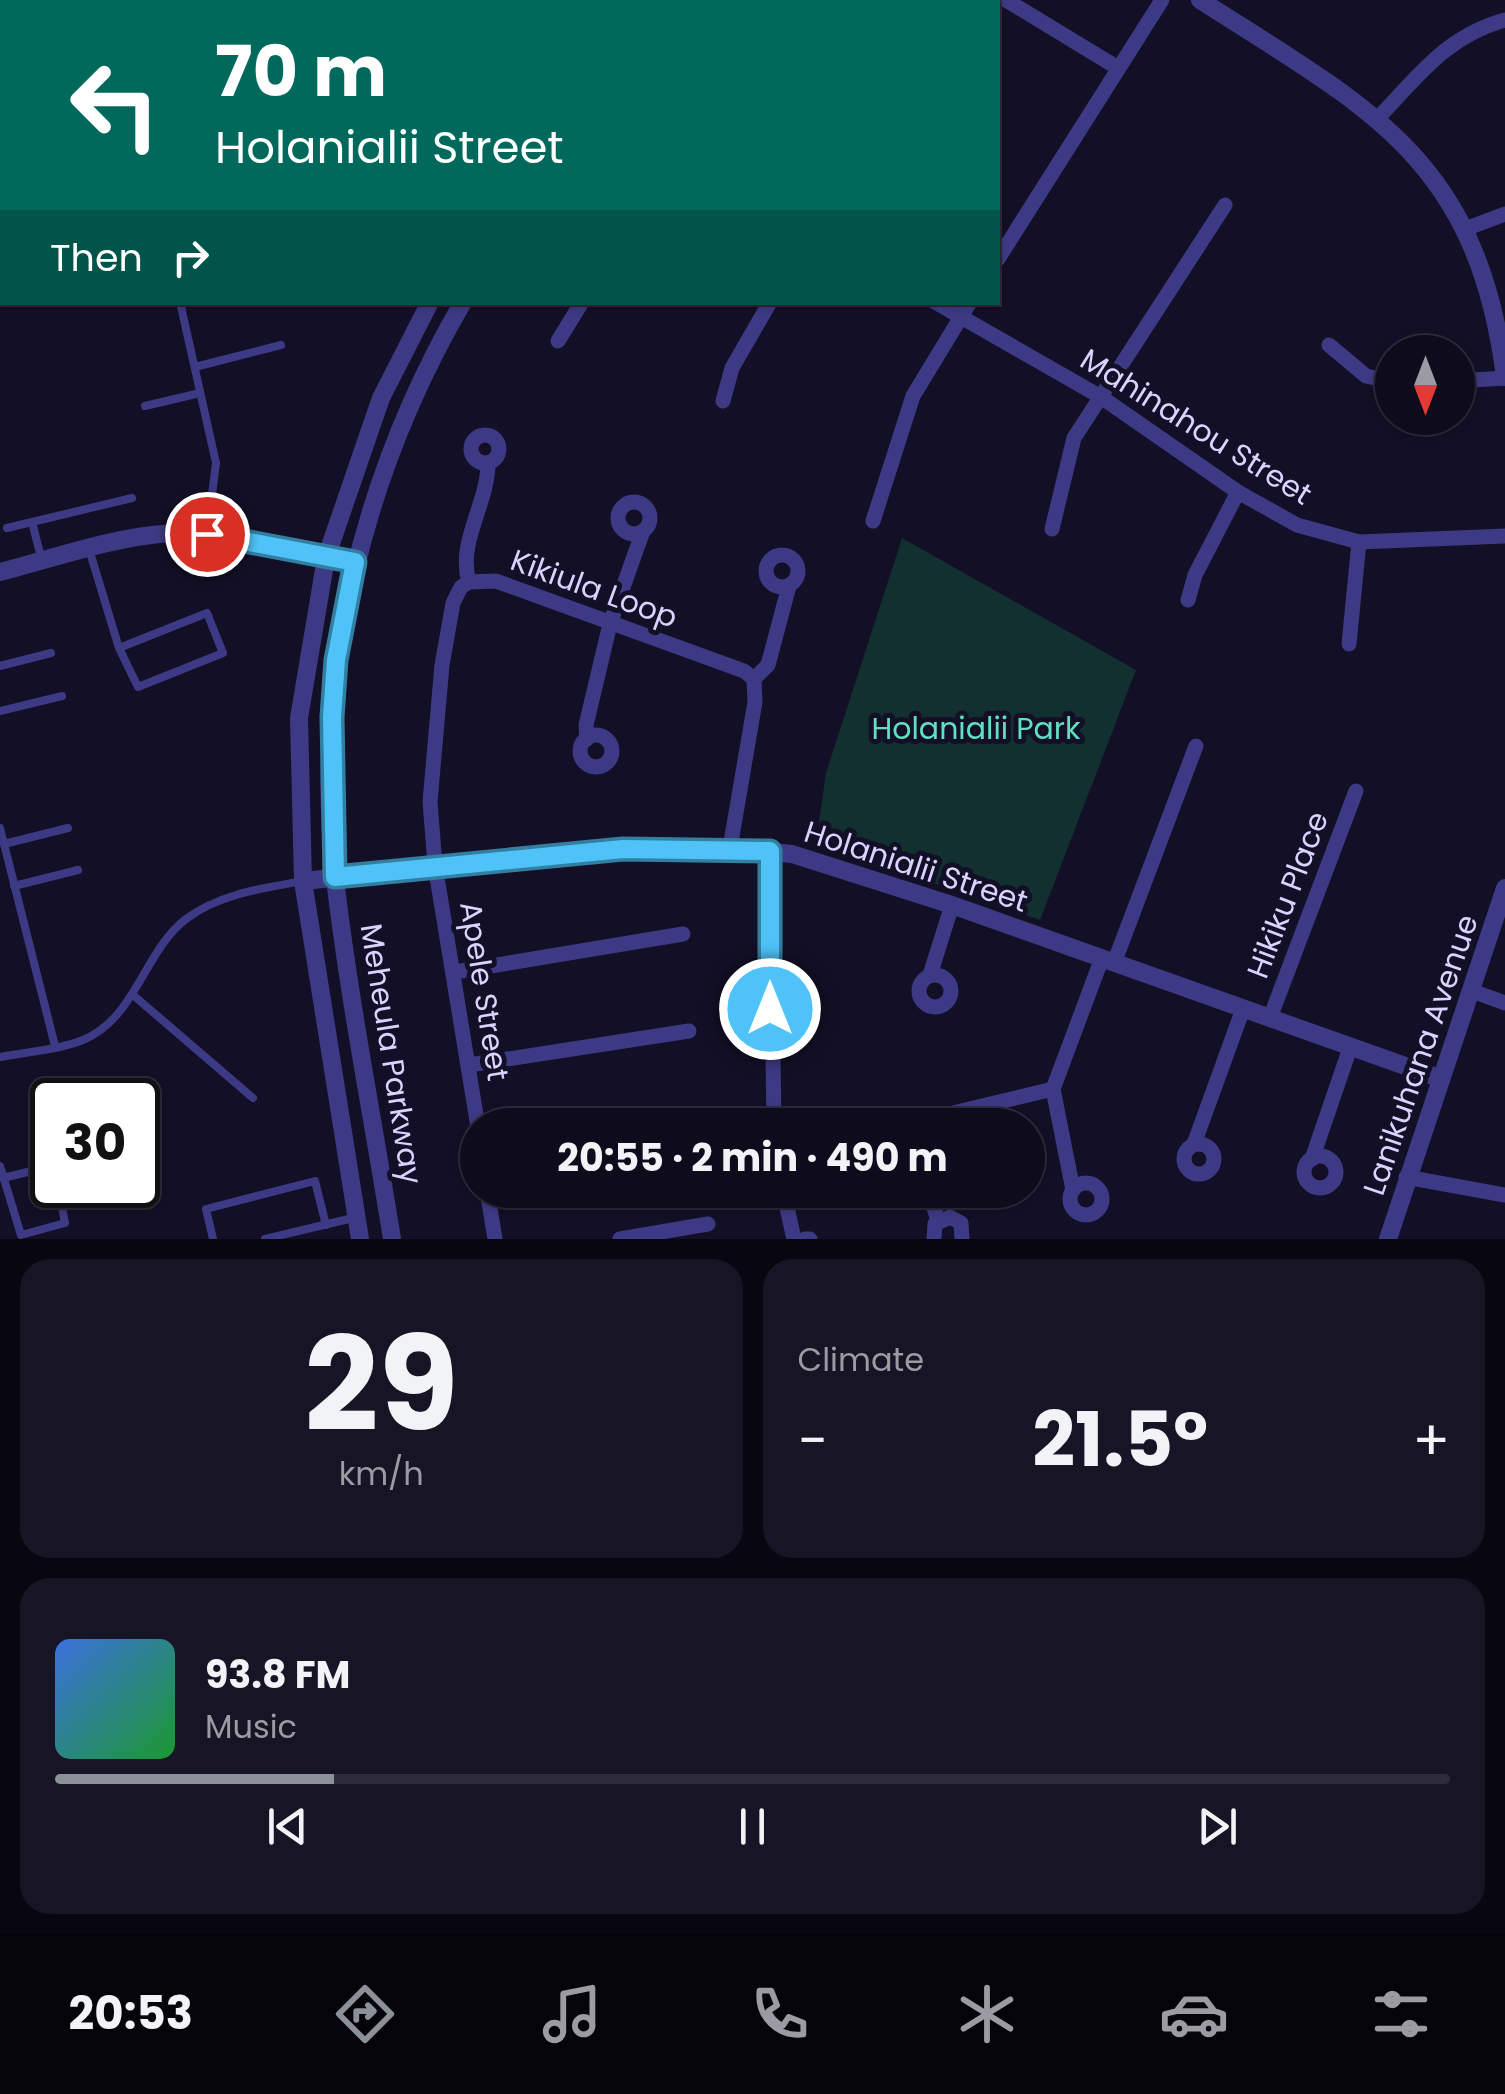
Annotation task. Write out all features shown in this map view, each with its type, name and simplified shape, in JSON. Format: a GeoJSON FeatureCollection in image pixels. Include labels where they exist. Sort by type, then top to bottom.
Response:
{"type":"FeatureCollection","features":[{"type":"Feature","properties":{"kind":"street"},"geometry":{"type":"LineString","coordinates":[[1006,0],[1118,68]]}},
{"type":"Feature","properties":{"kind":"street"},"geometry":{"type":"LineString","coordinates":[[1000,255],[1162,0]]}},
{"type":"Feature","properties":{"kind":"street"},"geometry":{"type":"LineString","coordinates":[[1200,0],[1378,117],[1415,155],[1465,229],[1486,279],[1505,378],[1475,380]]}},
{"type":"Feature","properties":{"kind":"street"},"geometry":{"type":"LineString","coordinates":[[1378,117],[1450,44],[1471,30],[1505,20]]}},
{"type":"Feature","properties":{"kind":"street"},"geometry":{"type":"LineString","coordinates":[[1052,529],[1074,438],[1225,205]]}},
{"type":"Feature","properties":{"kind":"street"},"geometry":{"type":"LineString","coordinates":[[1465,229],[1505,214]]}},
{"type":"Feature","properties":{"kind":"street","name":"Meheula Parkway"},"geometry":{"type":"LineString","coordinates":[[360,1239],[303,881],[298,718],[326,558],[381,398],[428,305]]}},
{"type":"Feature","properties":{"kind":"street","name":"Meheula Parkway"},"geometry":{"type":"LineString","coordinates":[[392,1239],[335,877],[330,746],[335,677],[355,562],[414,397],[460,305]]}},
{"type":"Feature","properties":{"kind":"street"},"geometry":{"type":"LineString","coordinates":[[558,341],[580,305]]}},
{"type":"Feature","properties":{"kind":"street"},"geometry":{"type":"LineString","coordinates":[[724,402],[732,368],[768,305]]}},
{"type":"Feature","properties":{"kind":"street","name":"Mahinahou Street"},"geometry":{"type":"LineString","coordinates":[[939,305],[959,320],[1101,397],[1238,492],[1296,524],[1359,542],[1505,536]]}},
{"type":"Feature","properties":{"kind":"street"},"geometry":{"type":"LineString","coordinates":[[872,521],[913,396],[968,305]]}},
{"type":"Feature","properties":{"kind":"street"},"geometry":{"type":"LineString","coordinates":[[1329,346],[1366,376],[1375,378]]}},
{"type":"Feature","properties":{"kind":"street"},"geometry":{"type":"LineString","coordinates":[[470,582],[464,562],[488,479],[488,463]]}},
{"type":"Feature","properties":{"kind":"street"},"geometry":{"type":"LineString","coordinates":[[1188,600],[1195,575],[1238,492]]}},
{"type":"Feature","properties":{"kind":"street"},"geometry":{"type":"LineString","coordinates":[[587,739],[610,624],[644,531]]}},
{"type":"Feature","properties":{"kind":"street"},"geometry":{"type":"LineString","coordinates":[[0,572],[144,536],[207,534],[240,537],[355,562]]}},
{"type":"Feature","properties":{"kind":"street"},"geometry":{"type":"LineString","coordinates":[[1349,644],[1359,542]]}},
{"type":"Feature","properties":{"kind":"street","name":"Kikiula Loop"},"geometry":{"type":"LineString","coordinates":[[435,865],[430,802],[442,665],[453,603],[460,587],[470,582],[496,581],[754,679]]}},
{"type":"Feature","properties":{"kind":"street"},"geometry":{"type":"LineString","coordinates":[[730,848],[755,702],[754,679],[768,666],[789,586]]}},
{"type":"Feature","properties":{"kind":"street"},"geometry":{"type":"LineString","coordinates":[[1073,1190],[1053,1089],[1196,746]]}},
{"type":"Feature","properties":{"kind":"street","name":"Hikiku Place"},"geometry":{"type":"LineString","coordinates":[[1270,1018],[1356,791]]}},
{"type":"Feature","properties":{"kind":"street","name":"Holanialii Street"},"geometry":{"type":"LineString","coordinates":[[303,881],[623,849],[730,848],[813,858],[1439,1078]]}},
{"type":"Feature","properties":{"kind":"street"},"geometry":{"type":"LineString","coordinates":[[770,851],[774,1108]]}},
{"type":"Feature","properties":{"kind":"street","name":"Apele Street"},"geometry":{"type":"LineString","coordinates":[[435,865],[475,1108]]}},
{"type":"Feature","properties":{"kind":"street","name":"Lanikuhana Avenue"},"geometry":{"type":"LineString","coordinates":[[1388,1239],[1505,888]]}},
{"type":"Feature","properties":{"kind":"street"},"geometry":{"type":"LineString","coordinates":[[930,975],[952,905]]}},
{"type":"Feature","properties":{"kind":"street"},"geometry":{"type":"LineString","coordinates":[[455,972],[683,934]]}},
{"type":"Feature","properties":{"kind":"street"},"geometry":{"type":"LineString","coordinates":[[1472,991],[1505,1002]]}},
{"type":"Feature","properties":{"kind":"street"},"geometry":{"type":"LineString","coordinates":[[1194,1144],[1242,1008]]}},
{"type":"Feature","properties":{"kind":"street"},"geometry":{"type":"LineString","coordinates":[[469,1066],[689,1031]]}},
{"type":"Feature","properties":{"kind":"street"},"geometry":{"type":"LineString","coordinates":[[1312,1159],[1350,1048]]}},
{"type":"Feature","properties":{"kind":"street"},"geometry":{"type":"LineString","coordinates":[[975,1108],[1053,1089]]}},
{"type":"Feature","properties":{"kind":"street"},"geometry":{"type":"LineString","coordinates":[[1406,1177],[1505,1196]]}},
{"type":"Feature","properties":{"kind":"street"},"geometry":{"type":"LineString","coordinates":[[490,1208],[495,1239]]}},
{"type":"Feature","properties":{"kind":"street"},"geometry":{"type":"LineString","coordinates":[[787,1208],[794,1239]]}},
{"type":"Feature","properties":{"kind":"street"},"geometry":{"type":"LineString","coordinates":[[934,1208],[938,1220],[934,1239]]}},
{"type":"Feature","properties":{"kind":"street"},"geometry":{"type":"LineString","coordinates":[[938,1220],[958,1220],[962,1239]]}},
{"type":"Feature","properties":{"kind":"street"},"geometry":{"type":"LineString","coordinates":[[620,1239],[708,1224]]}},
{"type":"Feature","properties":{"kind":"lane"},"geometry":{"type":"LineString","coordinates":[[181,305],[216,463],[207,534]]}},
{"type":"Feature","properties":{"kind":"lane"},"geometry":{"type":"LineString","coordinates":[[195,367],[281,345]]}},
{"type":"Feature","properties":{"kind":"lane"},"geometry":{"type":"LineString","coordinates":[[146,406],[200,393]]}},
{"type":"Feature","properties":{"kind":"lane"},"geometry":{"type":"LineString","coordinates":[[7,528],[132,498]]}},
{"type":"Feature","properties":{"kind":"lane"},"geometry":{"type":"LineString","coordinates":[[32,522],[42,561]]}},
{"type":"Feature","properties":{"kind":"lane"},"geometry":{"type":"LineString","coordinates":[[89,550],[119,648],[138,687],[223,653],[207,612],[119,648]]}},
{"type":"Feature","properties":{"kind":"lane"},"geometry":{"type":"LineString","coordinates":[[0,666],[51,653]]}},
{"type":"Feature","properties":{"kind":"lane"},"geometry":{"type":"LineString","coordinates":[[0,711],[62,696]]}},
{"type":"Feature","properties":{"kind":"lane"},"geometry":{"type":"LineString","coordinates":[[0,828],[55,1046]]}},
{"type":"Feature","properties":{"kind":"lane"},"geometry":{"type":"LineString","coordinates":[[4,844],[68,828]]}},
{"type":"Feature","properties":{"kind":"lane"},"geometry":{"type":"LineString","coordinates":[[14,886],[78,870]]}},
{"type":"Feature","properties":{"kind":"lane","name":"Holanialii Street"},"geometry":{"type":"LineString","coordinates":[[0,1057],[85,1039],[133,995],[170,934],[188,917],[253,890],[303,881]]}},
{"type":"Feature","properties":{"kind":"lane"},"geometry":{"type":"LineString","coordinates":[[133,995],[253,1098]]}},
{"type":"Feature","properties":{"kind":"lane"},"geometry":{"type":"LineString","coordinates":[[0,1166],[16,1230],[26,1236],[62,1227],[66,1217],[64,1208]]}},
{"type":"Feature","properties":{"kind":"lane"},"geometry":{"type":"LineString","coordinates":[[3,1178],[30,1171]]}},
{"type":"Feature","properties":{"kind":"lane"},"geometry":{"type":"LineString","coordinates":[[213,1239],[206,1209],[315,1180],[326,1225]]}},
{"type":"Feature","properties":{"kind":"lane"},"geometry":{"type":"LineString","coordinates":[[265,1239],[356,1218]]}},
{"type":"Feature","properties":{"kind":"green space","name":"Holanialii Park"},"geometry":{"type":"Polygon","coordinates":[[[902,538],[1136,670],[1040,920],[816,842],[826,773],[902,538]]]}},
{"type":"Feature","properties":{"kind":"route"},"geometry":{"type":"LineString","coordinates":[[207,534],[240,537],[355,562],[336,660],[330,746],[335,877],[623,849],[770,851],[770,1009]]}}]}
